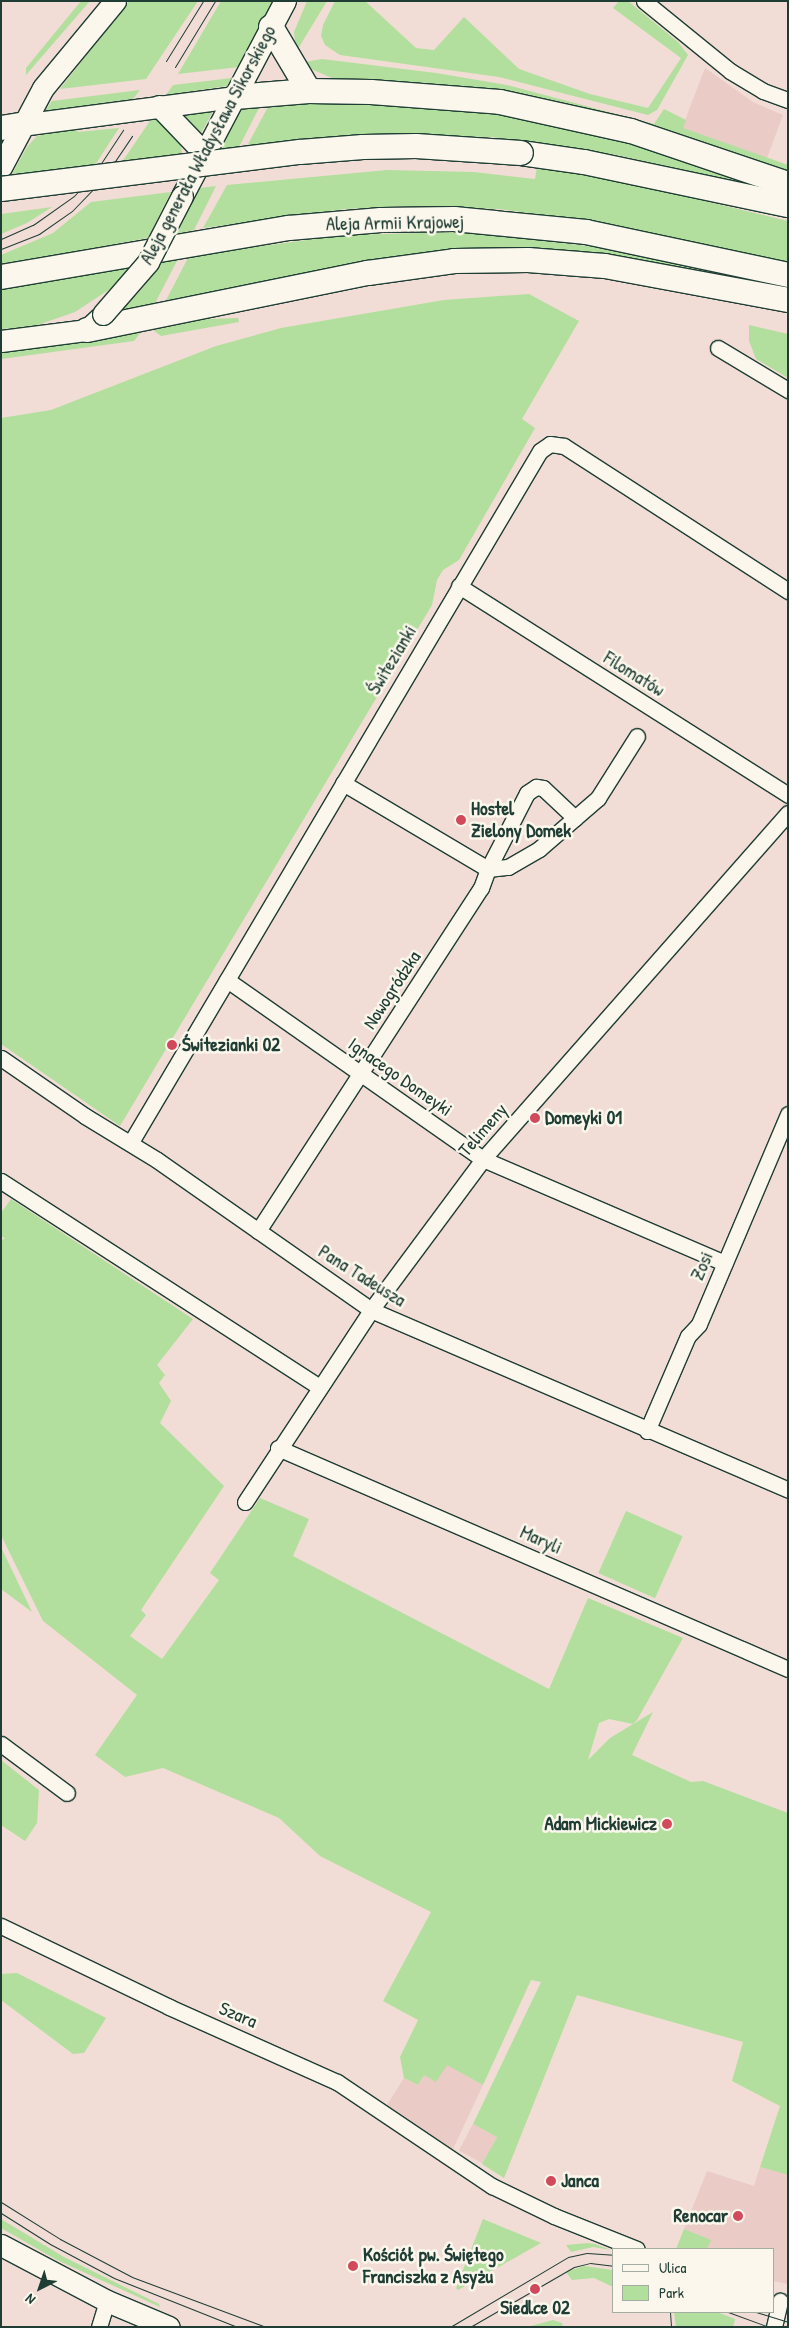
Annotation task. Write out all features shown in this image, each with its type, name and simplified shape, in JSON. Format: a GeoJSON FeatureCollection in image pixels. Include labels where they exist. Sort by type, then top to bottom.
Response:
{"type":"FeatureCollection","features":[{"type":"Feature","properties":{"kind":"main road"},"geometry":{"type":"LineString","coordinates":[[272,27],[309,92]]}},
{"type":"Feature","properties":{"kind":"main road"},"geometry":{"type":"LineString","coordinates":[[235,97],[309,92],[436,95],[562,114],[631,131],[788,184]]}},
{"type":"Feature","properties":{"kind":"main road"},"geometry":{"type":"LineString","coordinates":[[1,189],[362,147],[416,146],[521,153],[630,171],[788,206]]}},
{"type":"Feature","properties":{"kind":"main road","name":"Aleja Armii Krajowej"},"geometry":{"type":"LineString","coordinates":[[1,277],[289,228],[381,220],[444,219],[586,232],[788,275]]}},
{"type":"Feature","properties":{"kind":"main road"},"geometry":{"type":"LineString","coordinates":[[95,322],[368,273],[454,261],[528,260],[605,266],[788,300]]}},
{"type":"Feature","properties":{"kind":"street"},"geometry":{"type":"LineString","coordinates":[[1,167],[11,126],[115,1]]}},
{"type":"Feature","properties":{"kind":"street","name":"Aleja generała Władysława Sikorskiego"},"geometry":{"type":"LineString","coordinates":[[95,322],[148,262],[285,1]]}},
{"type":"Feature","properties":{"kind":"street"},"geometry":{"type":"LineString","coordinates":[[644,1],[730,70],[763,91],[788,100]]}},
{"type":"Feature","properties":{"kind":"street"},"geometry":{"type":"LineString","coordinates":[[11,126],[235,97]]}},
{"type":"Feature","properties":{"kind":"street"},"geometry":{"type":"LineString","coordinates":[[160,106],[204,154]]}},
{"type":"Feature","properties":{"kind":"street"},"geometry":{"type":"LineString","coordinates":[[1,341],[95,322]]}},
{"type":"Feature","properties":{"kind":"street"},"geometry":{"type":"LineString","coordinates":[[718,348],[788,390]]}},
{"type":"Feature","properties":{"kind":"street","name":"Świtezianki"},"geometry":{"type":"LineString","coordinates":[[131,1142],[540,451],[550,444],[564,446],[788,591]]}},
{"type":"Feature","properties":{"kind":"street","name":"Filomatów"},"geometry":{"type":"LineString","coordinates":[[459,586],[788,795]]}},
{"type":"Feature","properties":{"kind":"street"},"geometry":{"type":"LineString","coordinates":[[343,783],[488,869],[508,867],[532,854],[598,798],[637,736]]}},
{"type":"Feature","properties":{"kind":"street","name":"Nowogródzka"},"geometry":{"type":"LineString","coordinates":[[258,1231],[481,888],[488,869],[527,793],[536,787],[543,788],[575,818]]}},
{"type":"Feature","properties":{"kind":"street","name":"Telimeny"},"geometry":{"type":"LineString","coordinates":[[245,1502],[278,1448],[371,1310],[483,1159],[788,813]]}},
{"type":"Feature","properties":{"kind":"street","name":"Ignacego Domeyki"},"geometry":{"type":"LineString","coordinates":[[226,980],[483,1159],[725,1263]]}},
{"type":"Feature","properties":{"kind":"street","name":"Pana Tadeusza"},"geometry":{"type":"LineString","coordinates":[[2,1059],[85,1116],[131,1142],[371,1310],[647,1431],[788,1490]]}},
{"type":"Feature","properties":{"kind":"street","name":"Zosi"},"geometry":{"type":"LineString","coordinates":[[647,1431],[725,1263],[788,1114]]}},
{"type":"Feature","properties":{"kind":"street"},"geometry":{"type":"LineString","coordinates":[[1,1181],[319,1387]]}},
{"type":"Feature","properties":{"kind":"street","name":"Maryli"},"geometry":{"type":"LineString","coordinates":[[278,1448],[788,1669]]}},
{"type":"Feature","properties":{"kind":"street"},"geometry":{"type":"LineString","coordinates":[[1,1744],[67,1793]]}},
{"type":"Feature","properties":{"kind":"street","name":"Szara"},"geometry":{"type":"LineString","coordinates":[[1,1926],[160,2003],[337,2082],[492,2186],[554,2216],[634,2248]]}},
{"type":"Feature","properties":{"kind":"street"},"geometry":{"type":"LineString","coordinates":[[1,2245],[107,2301],[169,2327]]}},
{"type":"Feature","properties":{"kind":"street"},"geometry":{"type":"LineString","coordinates":[[774,2327],[780,2300]]}},
{"type":"Feature","properties":{"kind":"street"},"geometry":{"type":"LineString","coordinates":[[99,2327],[107,2301]]}},
{"type":"Feature","properties":{"kind":"shaded area"},"geometry":{"type":"Polygon","coordinates":[[[705,68],[753,102],[783,115],[767,158],[682,128],[705,68]]]}},
{"type":"Feature","properties":{"kind":"shaded area"},"geometry":{"type":"Polygon","coordinates":[[[446,2064],[483,2085],[453,2149],[387,2105],[404,2078],[418,2085],[424,2075],[446,2064]]]}},
{"type":"Feature","properties":{"kind":"shaded area"},"geometry":{"type":"Polygon","coordinates":[[[473,2124],[497,2137],[483,2163],[459,2150],[473,2124]]]}},
{"type":"Feature","properties":{"kind":"shaded area"},"geometry":{"type":"Polygon","coordinates":[[[760,2167],[788,2175],[788,2284],[774,2281],[774,2248],[707,2248],[710,2240],[684,2229],[707,2171],[754,2186],[760,2167]]]}},
{"type":"Feature","properties":{"kind":"green space"},"geometry":{"type":"Polygon","coordinates":[[[81,1],[90,1],[26,75],[26,68],[81,1]]]}},
{"type":"Feature","properties":{"kind":"green space"},"geometry":{"type":"Polygon","coordinates":[[[129,1],[198,1],[146,79],[60,89],[129,1]]]}},
{"type":"Feature","properties":{"kind":"green space"},"geometry":{"type":"Polygon","coordinates":[[[221,1],[273,1],[239,67],[178,74],[221,1]]]}},
{"type":"Feature","properties":{"kind":"green space"},"geometry":{"type":"Polygon","coordinates":[[[307,1],[327,1],[296,52],[294,32],[307,1]]]}},
{"type":"Feature","properties":{"kind":"green space"},"geometry":{"type":"Polygon","coordinates":[[[335,1],[365,1],[416,48],[434,50],[464,17],[519,69],[590,94],[648,108],[681,58],[613,8],[619,1],[628,1],[678,42],[688,55],[657,110],[648,115],[499,77],[340,55],[325,45],[321,36],[323,25],[335,1]]]}},
{"type":"Feature","properties":{"kind":"green space"},"geometry":{"type":"Polygon","coordinates":[[[322,59],[436,73],[507,85],[654,124],[664,109],[686,120],[683,128],[788,165],[788,172],[599,112],[548,100],[429,83],[332,78],[304,66],[305,62],[322,59]]]}},
{"type":"Feature","properties":{"kind":"green space"},"geometry":{"type":"Polygon","coordinates":[[[232,78],[227,86],[166,95],[173,85],[232,78]]]}},
{"type":"Feature","properties":{"kind":"green space"},"geometry":{"type":"Polygon","coordinates":[[[140,90],[133,99],[45,111],[52,101],[140,90]]]}},
{"type":"Feature","properties":{"kind":"green space"},"geometry":{"type":"Polygon","coordinates":[[[338,102],[488,112],[541,121],[639,146],[780,192],[617,155],[492,137],[350,135],[247,146],[269,105],[338,102]]]}},
{"type":"Feature","properties":{"kind":"green space"},"geometry":{"type":"Polygon","coordinates":[[[260,106],[239,147],[218,149],[241,107],[260,106]]]}},
{"type":"Feature","properties":{"kind":"green space"},"geometry":{"type":"Polygon","coordinates":[[[213,111],[198,139],[184,115],[213,111]]]}},
{"type":"Feature","properties":{"kind":"green space"},"geometry":{"type":"Polygon","coordinates":[[[152,118],[162,121],[181,144],[182,154],[122,162],[152,118]]]}},
{"type":"Feature","properties":{"kind":"green space"},"geometry":{"type":"Polygon","coordinates":[[[77,128],[78,132],[119,128],[95,165],[11,176],[27,147],[37,136],[77,128]]]}},
{"type":"Feature","properties":{"kind":"green space"},"geometry":{"type":"Polygon","coordinates":[[[537,167],[626,182],[788,221],[788,264],[610,224],[499,209],[403,206],[345,209],[203,228],[227,185],[387,170],[474,172],[535,179],[537,167]]]}},
{"type":"Feature","properties":{"kind":"green space"},"geometry":{"type":"Polygon","coordinates":[[[216,186],[194,230],[175,234],[199,188],[216,186]]]}},
{"type":"Feature","properties":{"kind":"green space"},"geometry":{"type":"Polygon","coordinates":[[[171,192],[148,238],[1,265],[1,255],[53,233],[91,202],[171,192]]]}},
{"type":"Feature","properties":{"kind":"green space"},"geometry":{"type":"Polygon","coordinates":[[[52,207],[27,223],[1,234],[1,214],[52,207]]]}},
{"type":"Feature","properties":{"kind":"green space"},"geometry":{"type":"Polygon","coordinates":[[[463,232],[606,248],[776,284],[775,286],[606,255],[482,249],[388,258],[163,306],[189,256],[344,235],[463,232]]]}},
{"type":"Feature","properties":{"kind":"green space"},"geometry":{"type":"Polygon","coordinates":[[[179,257],[153,307],[115,314],[142,289],[161,260],[179,257]]]}},
{"type":"Feature","properties":{"kind":"green space"},"geometry":{"type":"Polygon","coordinates":[[[131,266],[110,289],[75,312],[32,327],[1,329],[1,289],[131,266]]]}},
{"type":"Feature","properties":{"kind":"green space"},"geometry":{"type":"Polygon","coordinates":[[[529,294],[579,321],[522,419],[535,428],[459,560],[443,570],[437,580],[432,605],[120,1126],[1,1044],[1,418],[51,410],[216,346],[281,328],[444,300],[529,294]]]}},
{"type":"Feature","properties":{"kind":"green space"},"geometry":{"type":"Polygon","coordinates":[[[238,318],[239,322],[161,336],[153,330],[207,319],[238,318]]]}},
{"type":"Feature","properties":{"kind":"green space"},"geometry":{"type":"Polygon","coordinates":[[[749,325],[788,334],[788,378],[756,359],[749,341],[749,325]]]}},
{"type":"Feature","properties":{"kind":"green space"},"geometry":{"type":"Polygon","coordinates":[[[141,332],[134,341],[1,359],[1,352],[141,332]]]}},
{"type":"Feature","properties":{"kind":"green space"},"geometry":{"type":"Polygon","coordinates":[[[11,1199],[193,1319],[157,1365],[165,1375],[159,1383],[171,1401],[160,1423],[224,1486],[141,1610],[146,1615],[130,1636],[162,1659],[219,1580],[210,1573],[260,1498],[309,1519],[293,1556],[549,1689],[588,1598],[683,1638],[637,1720],[633,1724],[609,1719],[599,1723],[588,1760],[610,1738],[653,1712],[632,1755],[691,1782],[703,1781],[788,1813],[788,2175],[760,2167],[780,2106],[732,2081],[743,2042],[577,1995],[504,2178],[482,2164],[497,2137],[473,2124],[541,1982],[531,1980],[483,2085],[447,2065],[436,2082],[424,2075],[418,2085],[404,2078],[400,2057],[418,2020],[383,2001],[431,1912],[320,1856],[279,1818],[163,1768],[125,1777],[95,1755],[137,1695],[43,1621],[1,1535],[1,1241],[5,1238],[1,1236],[1,1213],[11,1199]]]}},
{"type":"Feature","properties":{"kind":"green space"},"geometry":{"type":"Polygon","coordinates":[[[626,1511],[683,1536],[655,1598],[598,1573],[626,1511]]]}},
{"type":"Feature","properties":{"kind":"green space"},"geometry":{"type":"Polygon","coordinates":[[[1,1547],[32,1612],[1,1589],[1,1547]]]}},
{"type":"Feature","properties":{"kind":"green space"},"geometry":{"type":"Polygon","coordinates":[[[1,1760],[39,1790],[37,1823],[25,1841],[1,1825],[1,1760]]]}},
{"type":"Feature","properties":{"kind":"green space"},"geometry":{"type":"Polygon","coordinates":[[[17,1973],[106,2018],[84,2053],[73,2054],[1,2000],[1,1974],[17,1973]]]}},
{"type":"Feature","properties":{"kind":"green space"},"geometry":{"type":"Polygon","coordinates":[[[1,2219],[64,2257],[159,2304],[160,2307],[57,2260],[1,2228],[1,2219]]]}},
{"type":"Feature","properties":{"kind":"green space"},"geometry":{"type":"Polygon","coordinates":[[[483,2219],[541,2243],[458,2290],[456,2288],[483,2219]]]}},
{"type":"Feature","properties":{"kind":"green space"},"geometry":{"type":"Polygon","coordinates":[[[684,2229],[711,2240],[707,2248],[676,2248],[684,2229]]]}},
{"type":"Feature","properties":{"kind":"green space"},"geometry":{"type":"Polygon","coordinates":[[[588,2243],[611,2250],[593,2247],[571,2252],[566,2245],[588,2243]]]}},
{"type":"Feature","properties":{"kind":"green space"},"geometry":{"type":"Polygon","coordinates":[[[584,2266],[612,2270],[612,2287],[594,2278],[572,2280],[566,2272],[584,2266]]]}},
{"type":"Feature","properties":{"kind":"green space"},"geometry":{"type":"Polygon","coordinates":[[[674,2313],[720,2313],[735,2319],[733,2327],[676,2327],[674,2313]]]}},
{"type":"Feature","properties":{"kind":"green space"},"geometry":{"type":"Polygon","coordinates":[[[553,2320],[562,2323],[563,2327],[527,2327],[553,2320]]]}},
{"type":"Feature","properties":{"kind":"tram line"},"geometry":{"type":"LineString","coordinates":[[166,61],[203,1]]}},
{"type":"Feature","properties":{"kind":"tram line"},"geometry":{"type":"LineString","coordinates":[[175,67],[215,1]]}},
{"type":"Feature","properties":{"kind":"tram line"},"geometry":{"type":"LineString","coordinates":[[1,239],[33,225],[74,196],[94,174],[123,130]]}},
{"type":"Feature","properties":{"kind":"tram line"},"geometry":{"type":"LineString","coordinates":[[1,249],[39,234],[72,211],[103,179],[132,136]]}},
{"type":"Feature","properties":{"kind":"tram line"},"geometry":{"type":"LineString","coordinates":[[1,2202],[60,2239],[132,2277],[266,2327]]}},
{"type":"Feature","properties":{"kind":"tram line"},"geometry":{"type":"LineString","coordinates":[[1,2213],[50,2244],[114,2278],[237,2327]]}},
{"type":"Feature","properties":{"kind":"tram line"},"geometry":{"type":"LineString","coordinates":[[450,2327],[568,2257],[587,2253],[612,2255]]}},
{"type":"Feature","properties":{"kind":"tram line"},"geometry":{"type":"LineString","coordinates":[[470,2327],[574,2267],[590,2263],[612,2266]]}},
{"type":"Feature","properties":{"kind":"tram line"},"geometry":{"type":"LineString","coordinates":[[670,2313],[671,2327]]}},
{"type":"Feature","properties":{"kind":"tram line"},"geometry":{"type":"LineString","coordinates":[[731,2313],[769,2327]]}},
{"type":"Feature","properties":{"kind":"tram line"},"geometry":{"type":"LineString","coordinates":[[759,2313],[788,2322]]}},
{"type":"Feature","properties":{"kind":"place","name":"Hostel Zielony Domek"},"geometry":{"type":"Point","coordinates":[461,820]}},
{"type":"Feature","properties":{"kind":"place","name":"Świtezianki 02"},"geometry":{"type":"Point","coordinates":[172,1045]}},
{"type":"Feature","properties":{"kind":"place","name":"Domeyki 01"},"geometry":{"type":"Point","coordinates":[535,1118]}},
{"type":"Feature","properties":{"kind":"place","name":"Adam Mickiewicz"},"geometry":{"type":"Point","coordinates":[667,1824]}},
{"type":"Feature","properties":{"kind":"place","name":"Janca"},"geometry":{"type":"Point","coordinates":[551,2181]}},
{"type":"Feature","properties":{"kind":"place","name":"Renocar"},"geometry":{"type":"Point","coordinates":[738,2216]}},
{"type":"Feature","properties":{"kind":"place","name":"Kościół pw. Świętego Franciszka z Asyżu"},"geometry":{"type":"Point","coordinates":[353,2266]}},
{"type":"Feature","properties":{"kind":"place","name":"Siedlce 02"},"geometry":{"type":"Point","coordinates":[535,2289]}}]}
